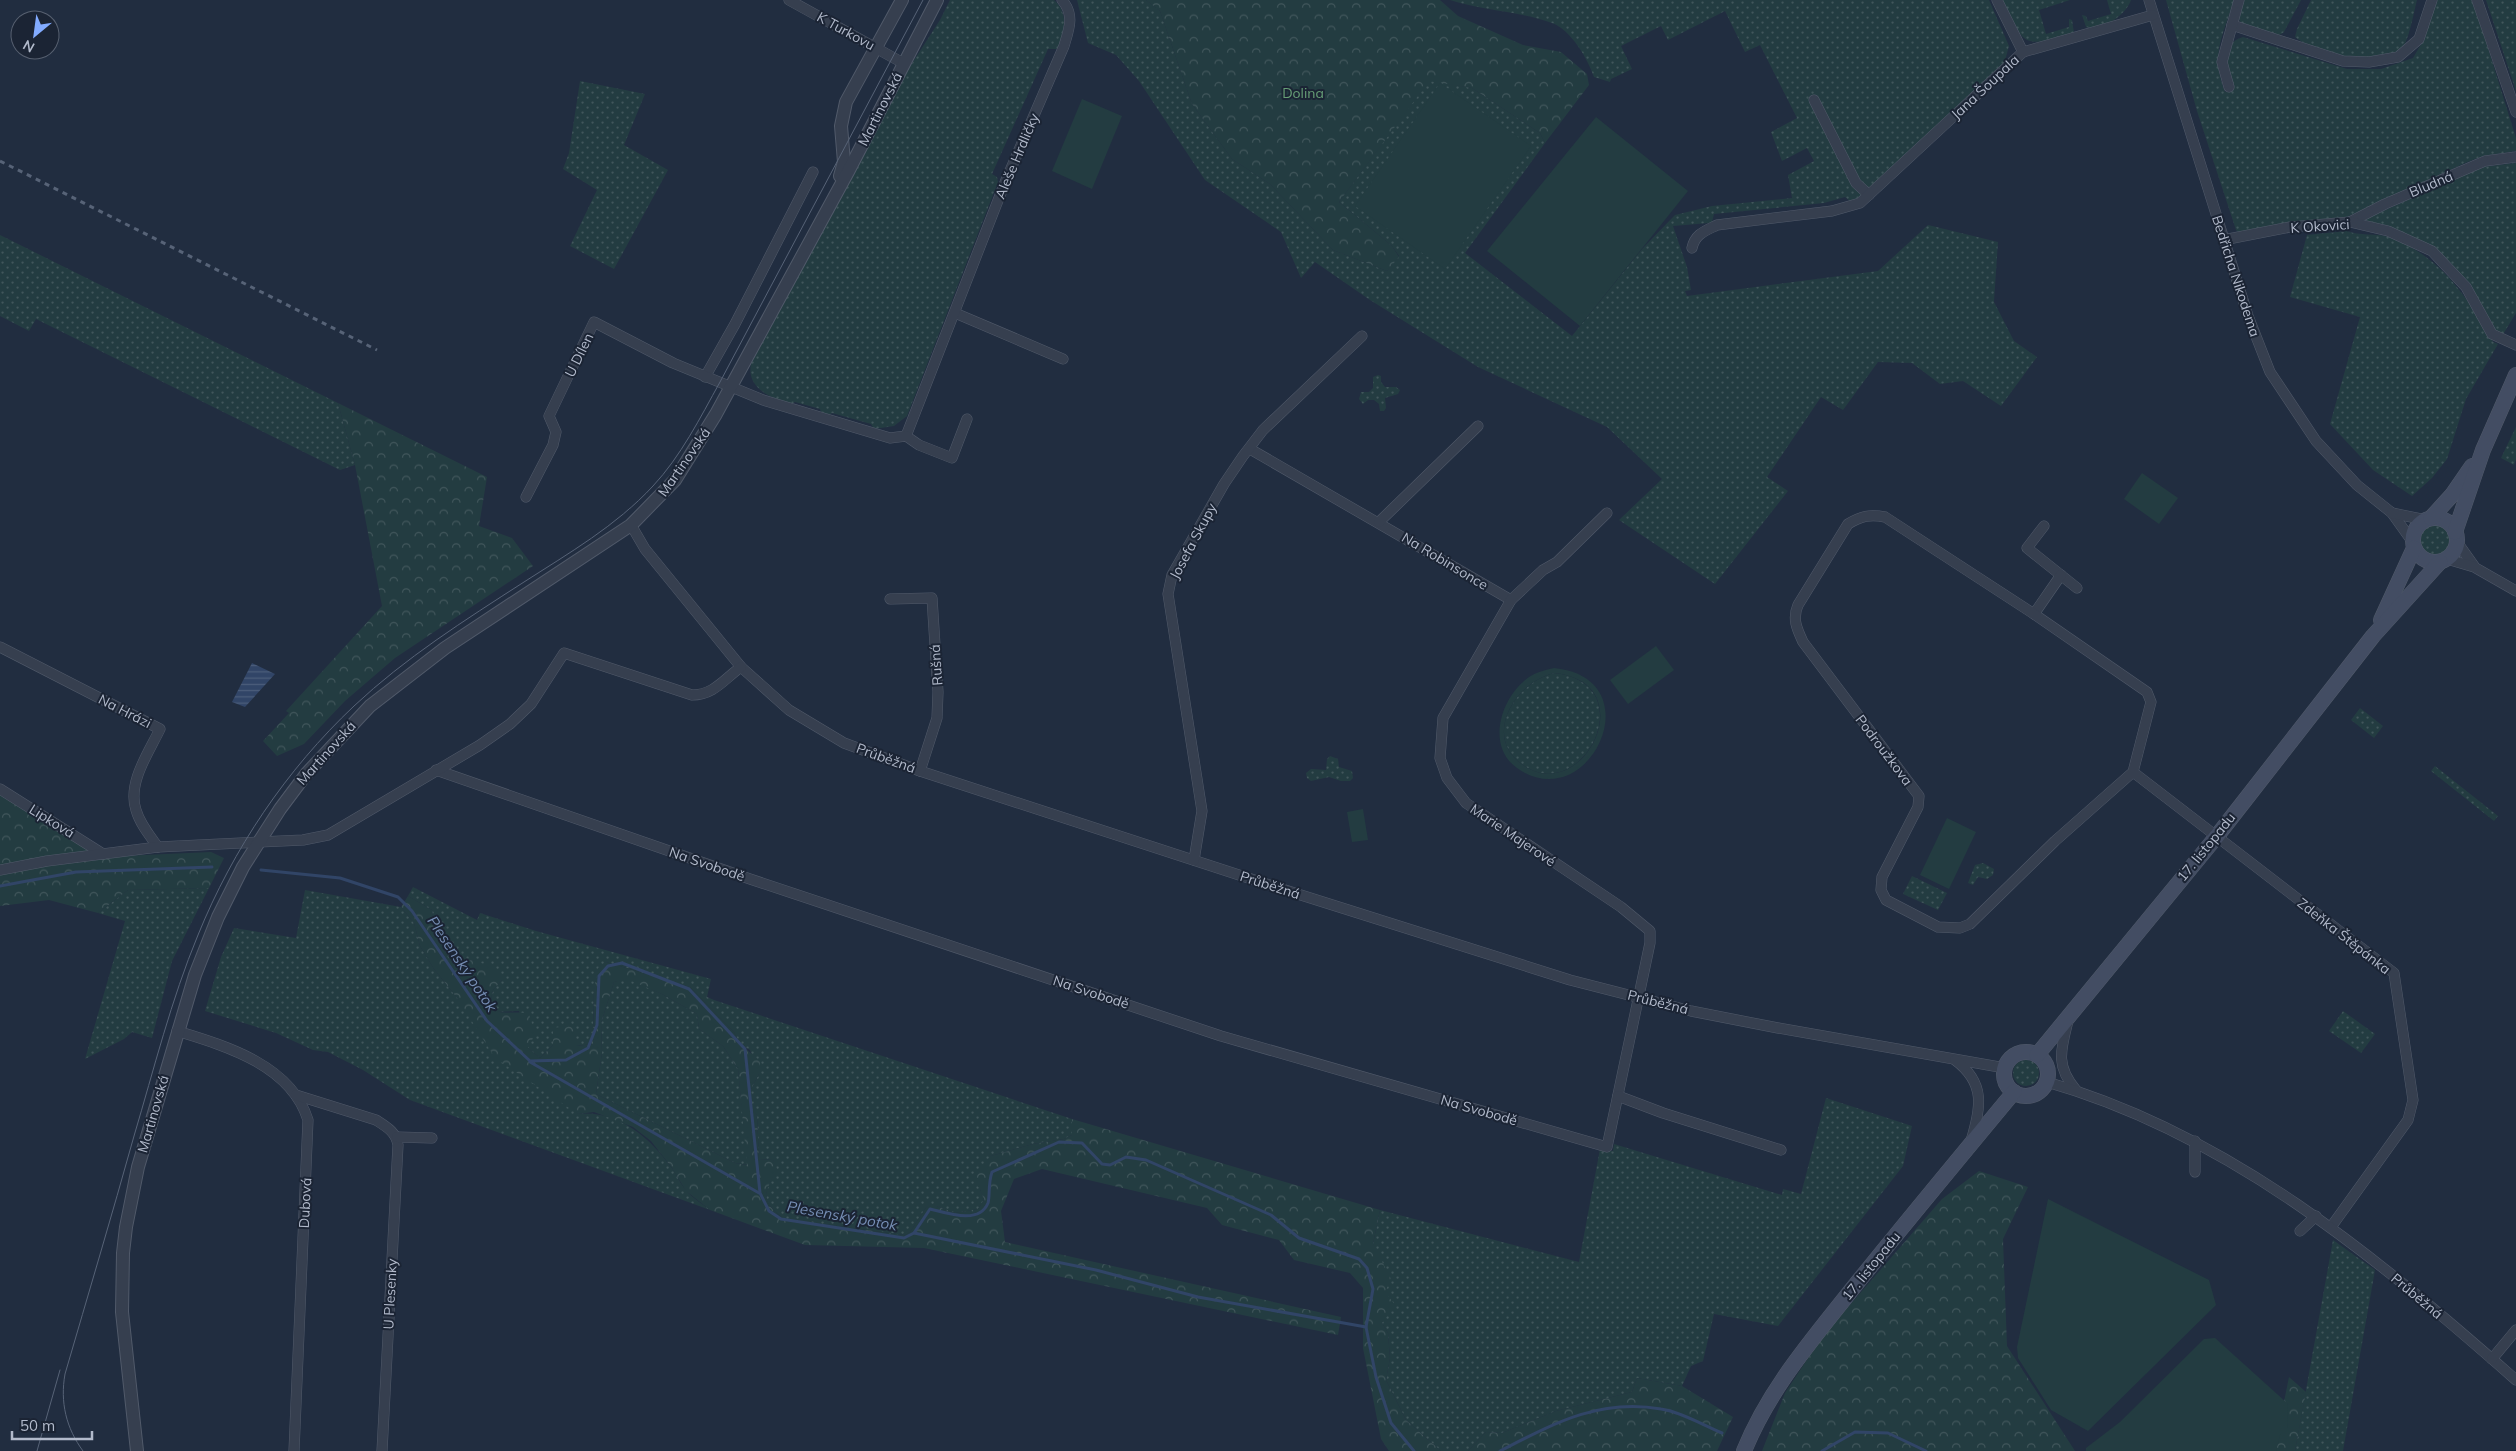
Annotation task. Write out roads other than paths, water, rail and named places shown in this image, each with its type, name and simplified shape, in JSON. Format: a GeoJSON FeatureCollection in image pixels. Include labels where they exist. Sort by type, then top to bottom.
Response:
{"type":"FeatureCollection","features":[{"type":"Feature","properties":{"kind":"main road"},"geometry":{"type":"LineString","coordinates":[[2483,450],[2452,495],[2416,528],[2413,544],[2417,554],[2425,560],[2443,560],[2454,552],[2456,537],[2483,450],[2516,375]]}},
{"type":"Feature","properties":{"kind":"main road"},"geometry":{"type":"LineString","coordinates":[[2428,519],[2448,522],[2456,537]]}},
{"type":"Feature","properties":{"kind":"main road","name":"17. listopadu"},"geometry":{"type":"LineString","coordinates":[[2373,636],[2406,569],[2413,544]]}},
{"type":"Feature","properties":{"kind":"main road","name":"17. listopadu"},"geometry":{"type":"LineString","coordinates":[[2037,1055],[2216,836],[2373,636],[2443,560]]}},
{"type":"Feature","properties":{"kind":"main road"},"geometry":{"type":"LineString","coordinates":[[2030,1053],[2037,1055],[2045,1064],[2046,1082],[2039,1092],[2033,1095],[2020,1095],[2014,1092],[2006,1083],[2005,1068],[2011,1058],[2017,1054],[2030,1053]]}},
{"type":"Feature","properties":{"kind":"main road","name":"17. listopadu"},"geometry":{"type":"LineString","coordinates":[[1744,1451],[1782,1379],[1940,1180],[2014,1092]]}},
{"type":"Feature","properties":{"kind":"street","name":"K Turkovu"},"geometry":{"type":"LineString","coordinates":[[788,0],[903,63]]}},
{"type":"Feature","properties":{"kind":"street","name":"Martinovská"},"geometry":{"type":"LineString","coordinates":[[821,217],[843,166],[841,130],[844,108],[902,0]]}},
{"type":"Feature","properties":{"kind":"street","name":"Martinovská"},"geometry":{"type":"LineString","coordinates":[[137,1451],[122,1312],[123,1253],[138,1167],[177,1031],[201,957],[218,917],[258,842],[288,797],[317,761],[354,722],[398,683],[446,648],[630,525],[675,480],[730,387],[821,217],[849,170],[937,0]]}},
{"type":"Feature","properties":{"kind":"street","name":"Aleše Hrdličky"},"geometry":{"type":"LineString","coordinates":[[906,436],[1006,180],[1064,46],[1071,24],[1069,13],[1062,0]]}},
{"type":"Feature","properties":{"kind":"street"},"geometry":{"type":"LineString","coordinates":[[1997,0],[2023,52]]}},
{"type":"Feature","properties":{"kind":"street","name":"Bedřicha Nikodema"},"geometry":{"type":"LineString","coordinates":[[2149,0],[2250,323],[2276,383],[2316,441],[2357,484],[2392,513],[2413,544]]}},
{"type":"Feature","properties":{"kind":"street"},"geometry":{"type":"LineString","coordinates":[[2229,86],[2222,62],[2239,0]]}},
{"type":"Feature","properties":{"kind":"street"},"geometry":{"type":"LineString","coordinates":[[2232,25],[2343,61],[2369,62],[2398,57],[2419,39],[2432,0]]}},
{"type":"Feature","properties":{"kind":"street"},"geometry":{"type":"LineString","coordinates":[[2477,0],[2516,112]]}},
{"type":"Feature","properties":{"kind":"street","name":"Jana Šoupala"},"geometry":{"type":"LineString","coordinates":[[1692,248],[1694,240],[1701,233],[1717,225],[1832,210],[1860,203],[2023,52],[2153,15]]}},
{"type":"Feature","properties":{"kind":"street"},"geometry":{"type":"LineString","coordinates":[[1814,100],[1856,183],[1869,195]]}},
{"type":"Feature","properties":{"kind":"street","name":"Bludná"},"geometry":{"type":"LineString","coordinates":[[2350,222],[2385,204],[2485,161],[2516,157]]}},
{"type":"Feature","properties":{"kind":"street"},"geometry":{"type":"LineString","coordinates":[[705,377],[735,324],[813,172]]}},
{"type":"Feature","properties":{"kind":"street","name":"K Okovici"},"geometry":{"type":"LineString","coordinates":[[2223,240],[2290,227],[2350,222],[2388,231],[2432,251],[2466,288],[2492,334],[2516,345]]}},
{"type":"Feature","properties":{"kind":"street"},"geometry":{"type":"LineString","coordinates":[[955,313],[1063,359]]}},
{"type":"Feature","properties":{"kind":"street","name":"U Dílen"},"geometry":{"type":"LineString","coordinates":[[526,497],[553,445],[556,432],[550,416],[594,322],[670,362],[730,387]]}},
{"type":"Feature","properties":{"kind":"street","name":"Josefa Skupy"},"geometry":{"type":"LineString","coordinates":[[1194,860],[1202,812],[1168,594],[1172,575],[1216,499],[1243,456],[1263,430],[1362,336]]}},
{"type":"Feature","properties":{"kind":"street"},"geometry":{"type":"LineString","coordinates":[[730,387],[763,400],[890,438],[906,436],[919,445],[952,458],[967,419]]}},
{"type":"Feature","properties":{"kind":"street"},"geometry":{"type":"LineString","coordinates":[[1379,522],[1478,426]]}},
{"type":"Feature","properties":{"kind":"street","name":"Na Robinsonce"},"geometry":{"type":"LineString","coordinates":[[1250,449],[1511,600]]}},
{"type":"Feature","properties":{"kind":"street","name":"Bedřicha Nikodema"},"geometry":{"type":"LineString","coordinates":[[2392,513],[2428,519]]}},
{"type":"Feature","properties":{"kind":"street","name":"Marie Majerové"},"geometry":{"type":"LineString","coordinates":[[1607,514],[1557,562],[1543,570],[1511,600],[1498,619],[1443,718],[1440,758],[1447,778],[1466,803],[1621,907],[1650,932],[1650,943],[1638,997]]}},
{"type":"Feature","properties":{"kind":"street","name":"Podroužkova"},"geometry":{"type":"LineString","coordinates":[[1862,516],[1885,517],[2034,614],[2147,692],[2151,702],[2133,772],[2107,792],[1970,924],[1960,928],[1938,927],[1886,900],[1881,890],[1882,877],[1918,807],[1919,796],[1803,642],[1795,625],[1796,609],[1848,524],[1862,516]]}},
{"type":"Feature","properties":{"kind":"street","name":"Průběžná"},"geometry":{"type":"LineString","coordinates":[[630,525],[645,549],[740,667],[764,690],[814,727],[844,743],[920,771],[1486,955],[1638,997],[1768,1026],[2005,1068]]}},
{"type":"Feature","properties":{"kind":"street"},"geometry":{"type":"LineString","coordinates":[[2044,526],[2027,548],[2077,588]]}},
{"type":"Feature","properties":{"kind":"street"},"geometry":{"type":"LineString","coordinates":[[2456,537],[2474,567]]}},
{"type":"Feature","properties":{"kind":"street"},"geometry":{"type":"LineString","coordinates":[[2443,560],[2474,567],[2516,591]]}},
{"type":"Feature","properties":{"kind":"street"},"geometry":{"type":"LineString","coordinates":[[2034,614],[2061,575]]}},
{"type":"Feature","properties":{"kind":"street","name":"Rušná"},"geometry":{"type":"LineString","coordinates":[[890,599],[932,598],[938,692],[936,718],[920,771]]}},
{"type":"Feature","properties":{"kind":"street","name":"Na Hrázi"},"geometry":{"type":"LineString","coordinates":[[0,648],[160,729],[139,774],[134,802],[139,819],[158,847]]}},
{"type":"Feature","properties":{"kind":"street"},"geometry":{"type":"LineString","coordinates":[[0,870],[158,847],[303,840],[328,835],[480,745],[510,724],[531,704],[564,653],[692,696],[704,695],[714,690],[740,667]]}},
{"type":"Feature","properties":{"kind":"street","name":"Na Svobodě"},"geometry":{"type":"LineString","coordinates":[[436,770],[768,885],[1221,1036],[1607,1147],[1638,997]]}},
{"type":"Feature","properties":{"kind":"street"},"geometry":{"type":"LineString","coordinates":[[2133,772],[2216,836]]}},
{"type":"Feature","properties":{"kind":"street","name":"Lipková"},"geometry":{"type":"LineString","coordinates":[[0,789],[103,854]]}},
{"type":"Feature","properties":{"kind":"street","name":"Zdeňka Štěpánka"},"geometry":{"type":"LineString","coordinates":[[2216,836],[2394,973],[2413,1100],[2408,1120],[2330,1227]]}},
{"type":"Feature","properties":{"kind":"street"},"geometry":{"type":"LineString","coordinates":[[2069,1016],[2060,1057],[2066,1076],[2076,1090]]}},
{"type":"Feature","properties":{"kind":"street","name":"Dubová"},"geometry":{"type":"LineString","coordinates":[[177,1031],[246,1056],[259,1063],[296,1095],[306,1112],[309,1131],[294,1451]]}},
{"type":"Feature","properties":{"kind":"street"},"geometry":{"type":"LineString","coordinates":[[1954,1060],[1970,1073],[1975,1080],[1979,1100],[1978,1119],[1968,1147]]}},
{"type":"Feature","properties":{"kind":"street","name":"Průběžná"},"geometry":{"type":"LineString","coordinates":[[2046,1082],[2076,1090],[2134,1112],[2195,1141],[2254,1175],[2316,1216],[2516,1380]]}},
{"type":"Feature","properties":{"kind":"street"},"geometry":{"type":"LineString","coordinates":[[296,1095],[376,1120],[388,1127],[397,1137],[432,1138]]}},
{"type":"Feature","properties":{"kind":"street"},"geometry":{"type":"LineString","coordinates":[[1618,1096],[1781,1150]]}},
{"type":"Feature","properties":{"kind":"street","name":"U Plesenky"},"geometry":{"type":"LineString","coordinates":[[382,1451],[397,1137]]}},
{"type":"Feature","properties":{"kind":"street"},"geometry":{"type":"LineString","coordinates":[[2195,1141],[2195,1172]]}},
{"type":"Feature","properties":{"kind":"street"},"geometry":{"type":"LineString","coordinates":[[2300,1231],[2316,1216]]}},
{"type":"Feature","properties":{"kind":"street"},"geometry":{"type":"LineString","coordinates":[[2492,1359],[2516,1330]]}},
{"type":"Feature","properties":{"kind":"water"},"geometry":{"type":"Polygon","coordinates":[[[252,663],[275,674],[245,707],[232,702],[252,663]]]}},
{"type":"Feature","properties":{"kind":"waterway","name":"Plesenský potok"},"geometry":{"type":"LineString","coordinates":[[0,886],[76,872],[212,867]]}},
{"type":"Feature","properties":{"kind":"waterway","name":"Plesenský potok"},"geometry":{"type":"LineString","coordinates":[[261,870],[340,878],[398,897],[412,911],[487,1021],[530,1061],[566,1060],[588,1048],[597,1025],[599,976],[608,966],[622,963],[689,989],[745,1049],[760,1193],[769,1211],[781,1219],[904,1238],[914,1233],[930,1209],[962,1216],[978,1214],[984,1210],[989,1200],[992,1172],[1059,1142],[1082,1143],[1102,1164],[1110,1165],[1126,1157],[1146,1160],[1271,1215],[1299,1238],[1359,1259],[1367,1268],[1373,1289],[1366,1327],[1376,1377],[1391,1423],[1414,1451]]}},
{"type":"Feature","properties":{"kind":"waterway"},"geometry":{"type":"LineString","coordinates":[[530,1062],[759,1193]]}},
{"type":"Feature","properties":{"kind":"waterway"},"geometry":{"type":"LineString","coordinates":[[914,1233],[1096,1270],[1198,1297],[1366,1327]]}},
{"type":"Feature","properties":{"kind":"waterway","name":"Plesenský potok"},"geometry":{"type":"LineString","coordinates":[[1500,1451],[1558,1423],[1597,1410],[1617,1407],[1661,1409],[1684,1416],[1722,1433]]}},
{"type":"Feature","properties":{"kind":"waterway","name":"Plesenský potok"},"geometry":{"type":"LineString","coordinates":[[1822,1451],[1855,1432],[1888,1433],[1926,1451]]}},
{"type":"Feature","properties":{"kind":"tram line"},"geometry":{"type":"LineString","coordinates":[[83,1451],[72,1433],[66,1414],[63,1395],[65,1374],[179,984],[212,903],[245,842],[284,784],[306,757],[329,731],[374,688],[436,640],[608,526],[639,500],[663,474],[689,436],[720,382],[923,0]]}},
{"type":"Feature","properties":{"kind":"tram line"},"geometry":{"type":"LineString","coordinates":[[37,1451],[60,1370]]}},
{"type":"Feature","properties":{"kind":"railway"},"geometry":{"type":"LineString","coordinates":[[0,161],[377,350]]}},
{"type":"Feature","properties":{"kind":"park label","name":"Dolina"},"geometry":{"type":"Point","coordinates":[1303,93]}}]}
